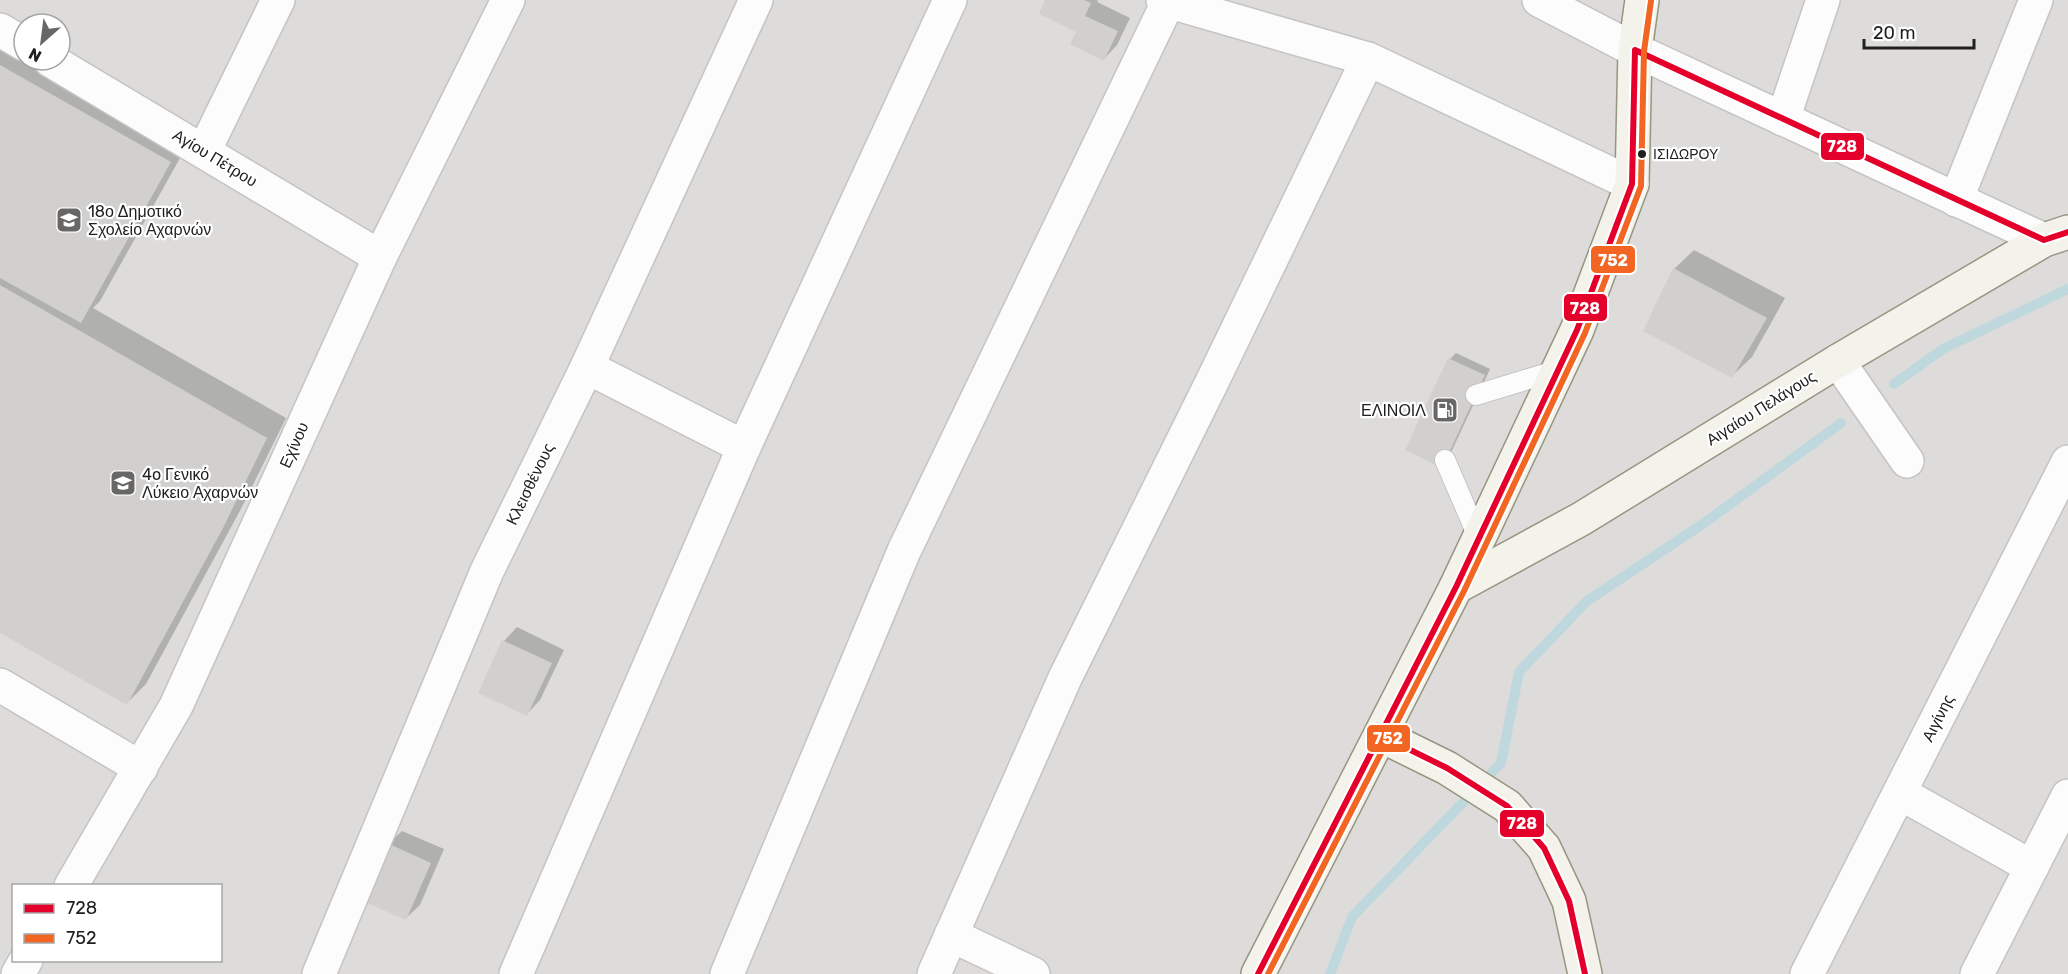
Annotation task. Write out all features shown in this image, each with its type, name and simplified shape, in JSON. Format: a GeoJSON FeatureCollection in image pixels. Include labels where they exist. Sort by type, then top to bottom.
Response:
{"type":"FeatureCollection","features":[{"type":"Feature","properties":{"kind":"street"},"geometry":{"type":"LineString","coordinates":[[204,151],[278,0]]}},
{"type":"Feature","properties":{"kind":"street","name":"Εχίνου"},"geometry":{"type":"LineString","coordinates":[[72,884],[176,706],[380,257],[508,0]]}},
{"type":"Feature","properties":{"kind":"street","name":"Κλεισθένους"},"geometry":{"type":"LineString","coordinates":[[319,974],[487,571],[587,368],[756,0]]}},
{"type":"Feature","properties":{"kind":"street"},"geometry":{"type":"LineString","coordinates":[[516,974],[744,447],[950,0]]}},
{"type":"Feature","properties":{"kind":"street"},"geometry":{"type":"LineString","coordinates":[[1539,0],[1635,50],[1956,200],[2056,236]]}},
{"type":"Feature","properties":{"kind":"street"},"geometry":{"type":"LineString","coordinates":[[1258,974],[1382,736],[1456,587],[1577,330],[1632,184],[1635,50],[1642,0]]}},
{"type":"Feature","properties":{"kind":"street"},"geometry":{"type":"LineString","coordinates":[[1783,119],[1823,0]]}},
{"type":"Feature","properties":{"kind":"street"},"geometry":{"type":"LineString","coordinates":[[1956,200],[2036,0]]}},
{"type":"Feature","properties":{"kind":"street"},"geometry":{"type":"LineString","coordinates":[[727,974],[904,551],[1167,1],[1368,59],[1632,184]]}},
{"type":"Feature","properties":{"kind":"street"},"geometry":{"type":"LineString","coordinates":[[934,974],[1065,678],[1368,59]]}},
{"type":"Feature","properties":{"kind":"street","name":"Αγίου Πέτρου"},"geometry":{"type":"LineString","coordinates":[[70,72],[380,257]]}},
{"type":"Feature","properties":{"kind":"street","name":"Αιγαίου Πελάγους"},"geometry":{"type":"LineString","coordinates":[[1456,587],[1581,519],[1838,361],[2056,236]]}},
{"type":"Feature","properties":{"kind":"street"},"geometry":{"type":"LineString","coordinates":[[1838,361],[1907,461]]}},
{"type":"Feature","properties":{"kind":"street"},"geometry":{"type":"LineString","coordinates":[[587,368],[744,447]]}},
{"type":"Feature","properties":{"kind":"street","name":"Αιγίνης"},"geometry":{"type":"LineString","coordinates":[[1807,974],[2068,462]]}},
{"type":"Feature","properties":{"kind":"street"},"geometry":{"type":"LineString","coordinates":[[0,685],[141,768]]}},
{"type":"Feature","properties":{"kind":"street"},"geometry":{"type":"LineString","coordinates":[[1382,736],[1447,768],[1507,806],[1544,848],[1569,901],[1577,969]]}},
{"type":"Feature","properties":{"kind":"street"},"geometry":{"type":"LineString","coordinates":[[1900,793],[2032,867]]}},
{"type":"Feature","properties":{"kind":"street"},"geometry":{"type":"LineString","coordinates":[[1977,974],[2068,796]]}},
{"type":"Feature","properties":{"kind":"street"},"geometry":{"type":"LineString","coordinates":[[951,935],[1034,974]]}},
{"type":"Feature","properties":{"kind":"lane"},"geometry":{"type":"LineString","coordinates":[[1476,395],[1558,370]]}},
{"type":"Feature","properties":{"kind":"lane"},"geometry":{"type":"LineString","coordinates":[[1445,460],[1479,539]]}},
{"type":"Feature","properties":{"kind":"shaded area"},"geometry":{"type":"Polygon","coordinates":[[[0,0],[2068,0],[2068,974],[0,974],[0,0]]]}},
{"type":"Feature","properties":{"kind":"building"},"geometry":{"type":"Polygon","coordinates":[[[1045,0],[1084,0],[1091,3],[1085,16],[1118,31],[1104,61],[1070,44],[1076,32],[1039,14],[1045,0]]]}},
{"type":"Feature","properties":{"kind":"building","name":"18ο Δημοτικό Σχολείο Αχαρνών"},"geometry":{"type":"Polygon","coordinates":[[[0,65],[171,162],[81,323],[0,278],[0,65]]]}},
{"type":"Feature","properties":{"kind":"building"},"geometry":{"type":"Polygon","coordinates":[[[1673,268],[1767,318],[1732,378],[1643,331],[1673,268]]]}},
{"type":"Feature","properties":{"kind":"building","name":"4o Γενικό Λύκειο Αχαρνών"},"geometry":{"type":"Polygon","coordinates":[[[0,285],[267,438],[223,528],[127,705],[0,633],[0,285]]]}},
{"type":"Feature","properties":{"kind":"building"},"geometry":{"type":"Polygon","coordinates":[[[1448,358],[1485,375],[1442,468],[1405,450],[1448,358]]]}},
{"type":"Feature","properties":{"kind":"building"},"geometry":{"type":"Polygon","coordinates":[[[502,640],[552,663],[527,716],[478,693],[502,640]]]}},
{"type":"Feature","properties":{"kind":"building"},"geometry":{"type":"Polygon","coordinates":[[[387,843],[431,863],[406,920],[363,901],[387,843]]]}},
{"type":"Feature","properties":{"kind":"waterway"},"geometry":{"type":"LineString","coordinates":[[1894,384],[1943,349],[2068,289]]}},
{"type":"Feature","properties":{"kind":"waterway"},"geometry":{"type":"LineString","coordinates":[[1330,974],[1352,917],[1501,763],[1519,672],[1587,601],[1707,521],[1841,423]]}},
{"type":"Feature","properties":{"kind":"transit line","name":"752"},"geometry":{"type":"LineString","coordinates":[[1268,974],[1464,591],[1585,333],[1641,186],[1644,51],[1651,1]]}},
{"type":"Feature","properties":{"kind":"transit line","name":"728"},"geometry":{"type":"LineString","coordinates":[[1258,974],[1456,587],[1577,330],[1632,184],[1635,50],[2044,240],[2068,232]]}},
{"type":"Feature","properties":{"kind":"transit line","name":"728"},"geometry":{"type":"LineString","coordinates":[[1382,736],[1447,768],[1507,806],[1544,848],[1569,901],[1585,974]]}},
{"type":"Feature","properties":{"kind":"place","name":"ΙΣΙΔΩΡΟΥ"},"geometry":{"type":"Point","coordinates":[1642,154]}},
{"type":"Feature","properties":{"kind":"place","name":"18ο Δημοτικό Σχολείο Αχαρνών"},"geometry":{"type":"Point","coordinates":[69,220]}},
{"type":"Feature","properties":{"kind":"place","name":"ΕΛΙΝΟΙΛ"},"geometry":{"type":"Point","coordinates":[1445,410]}},
{"type":"Feature","properties":{"kind":"place","name":"4o Γενικό Λύκειο Αχαρνών"},"geometry":{"type":"Point","coordinates":[123,483]}}]}
